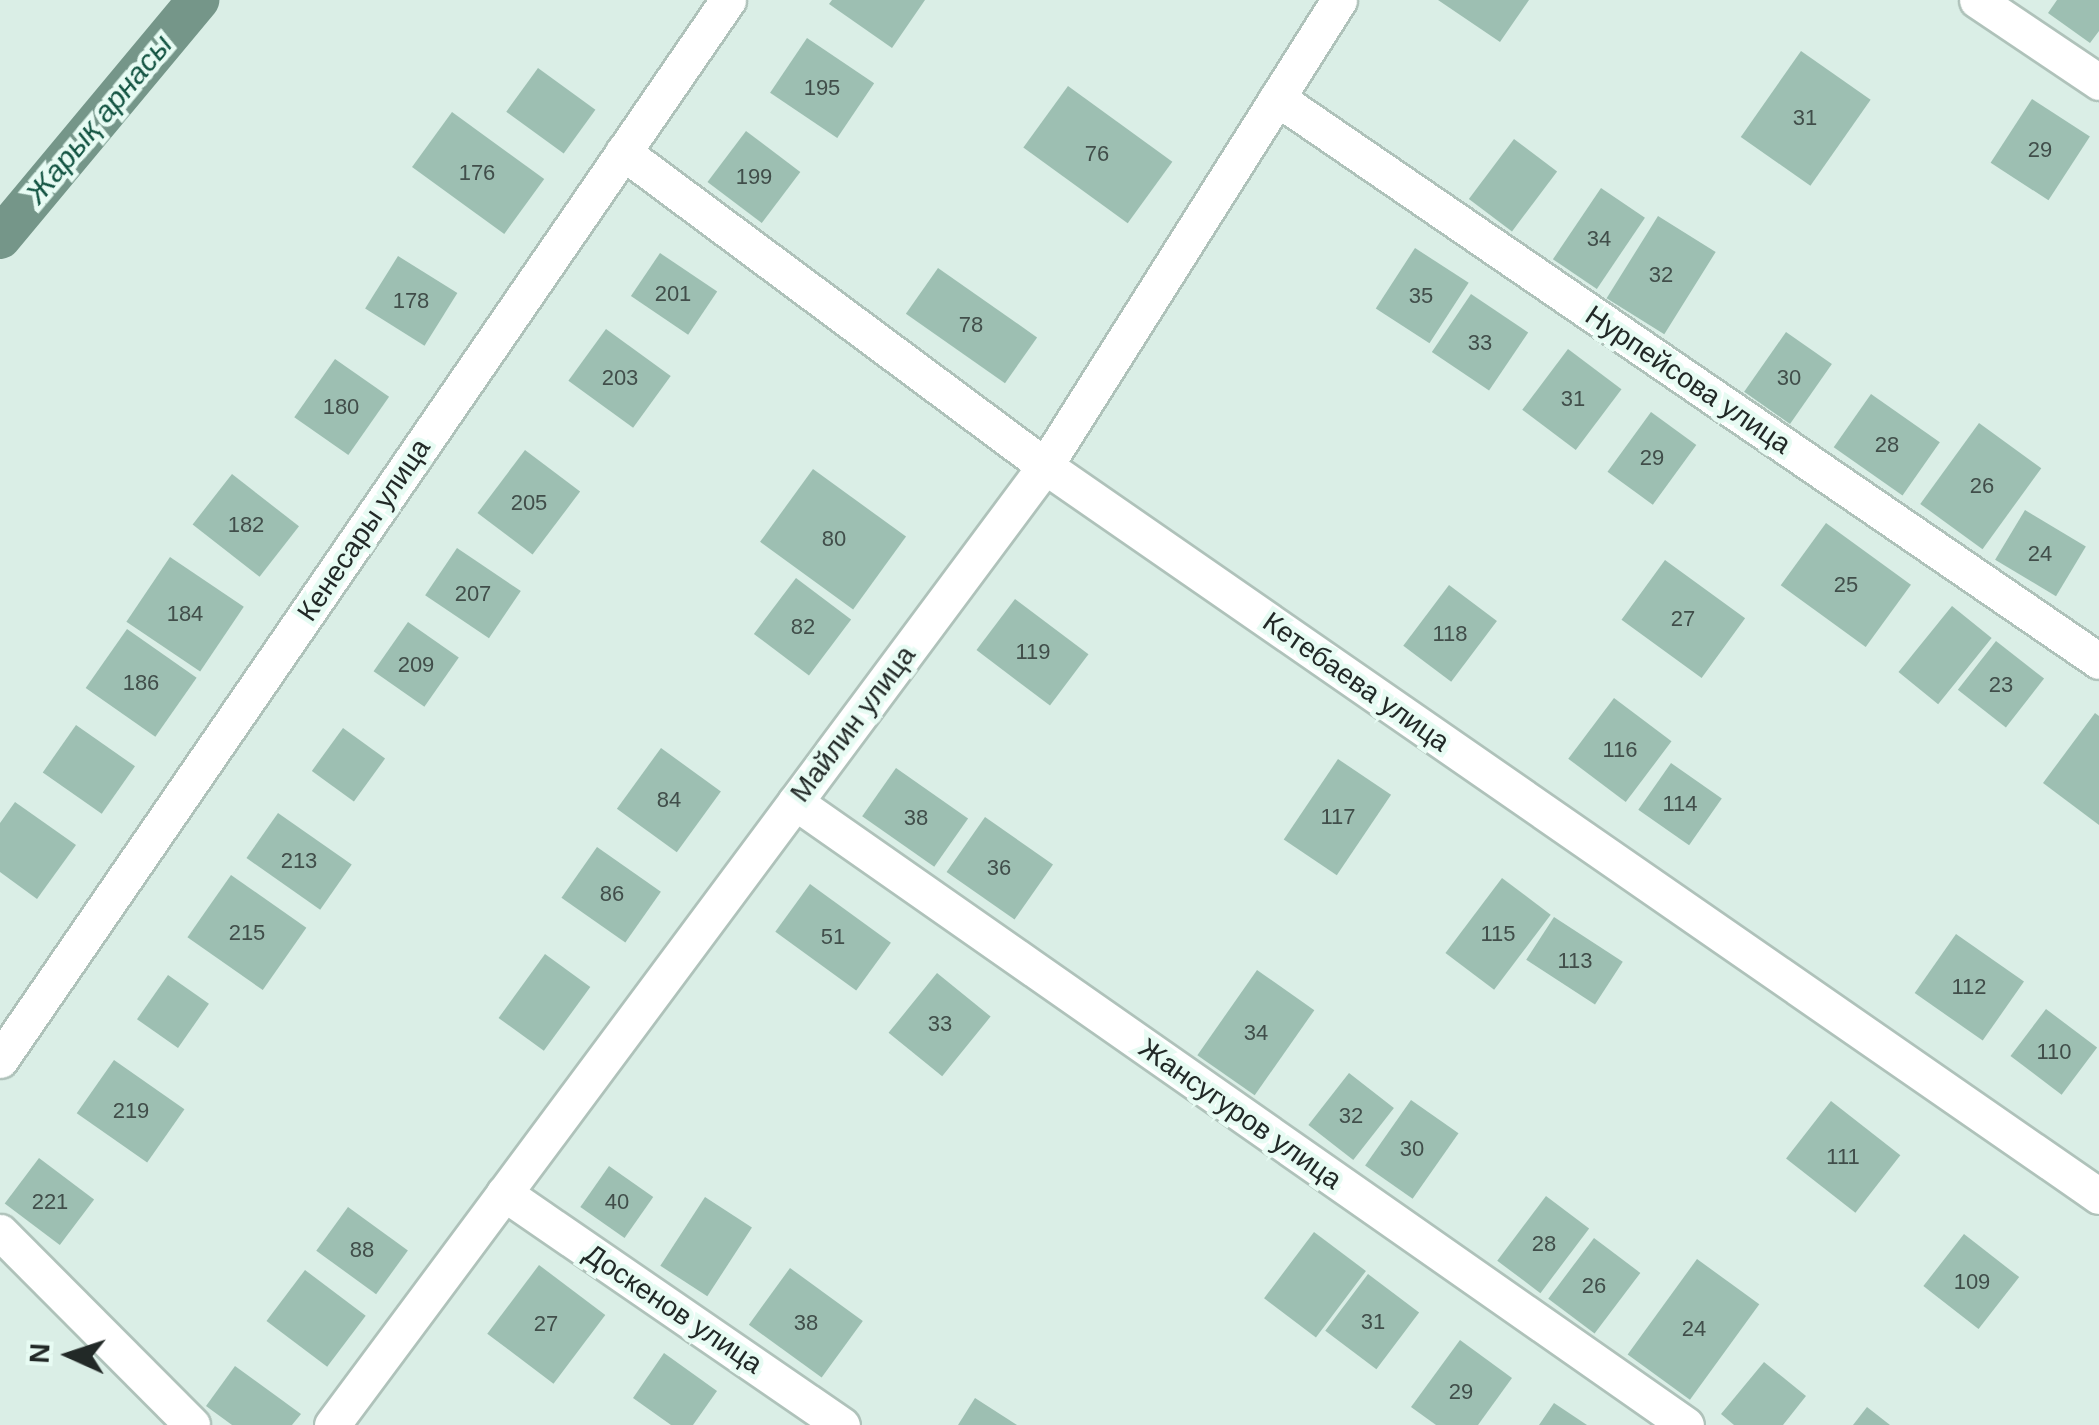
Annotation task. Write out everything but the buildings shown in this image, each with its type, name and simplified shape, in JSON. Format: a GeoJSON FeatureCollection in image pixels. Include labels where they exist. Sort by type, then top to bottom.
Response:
{"type":"FeatureCollection","features":[{"type":"Feature","properties":{"kind":"street","name":"Кенесары улица"},"geometry":{"type":"LineString","coordinates":[[0,1060],[728,0]]}},
{"type":"Feature","properties":{"kind":"street","name":"Майлин улица"},"geometry":{"type":"LineString","coordinates":[[332,1425],[1045,466],[1339,0]]}},
{"type":"Feature","properties":{"kind":"street"},"geometry":{"type":"LineString","coordinates":[[1977,0],[2099,82]]}},
{"type":"Feature","properties":{"kind":"street","name":"Нурпейсова улица"},"geometry":{"type":"LineString","coordinates":[[1277,98],[2099,661]]}},
{"type":"Feature","properties":{"kind":"street","name":"Кетебаева улица"},"geometry":{"type":"LineString","coordinates":[[623,152],[1045,466],[2099,1196]]}},
{"type":"Feature","properties":{"kind":"street","name":"Жансугуров улица"},"geometry":{"type":"LineString","coordinates":[[795,802],[1686,1425]]}},
{"type":"Feature","properties":{"kind":"street","name":"Доскенов улица"},"geometry":{"type":"LineString","coordinates":[[504,1194],[842,1425]]}},
{"type":"Feature","properties":{"kind":"street"},"geometry":{"type":"LineString","coordinates":[[0,1232],[192,1425]]}},
{"type":"Feature","properties":{"kind":"waterway","name":"Жарық арнасы"},"geometry":{"type":"LineString","coordinates":[[0,238],[198,0]]}}]}
